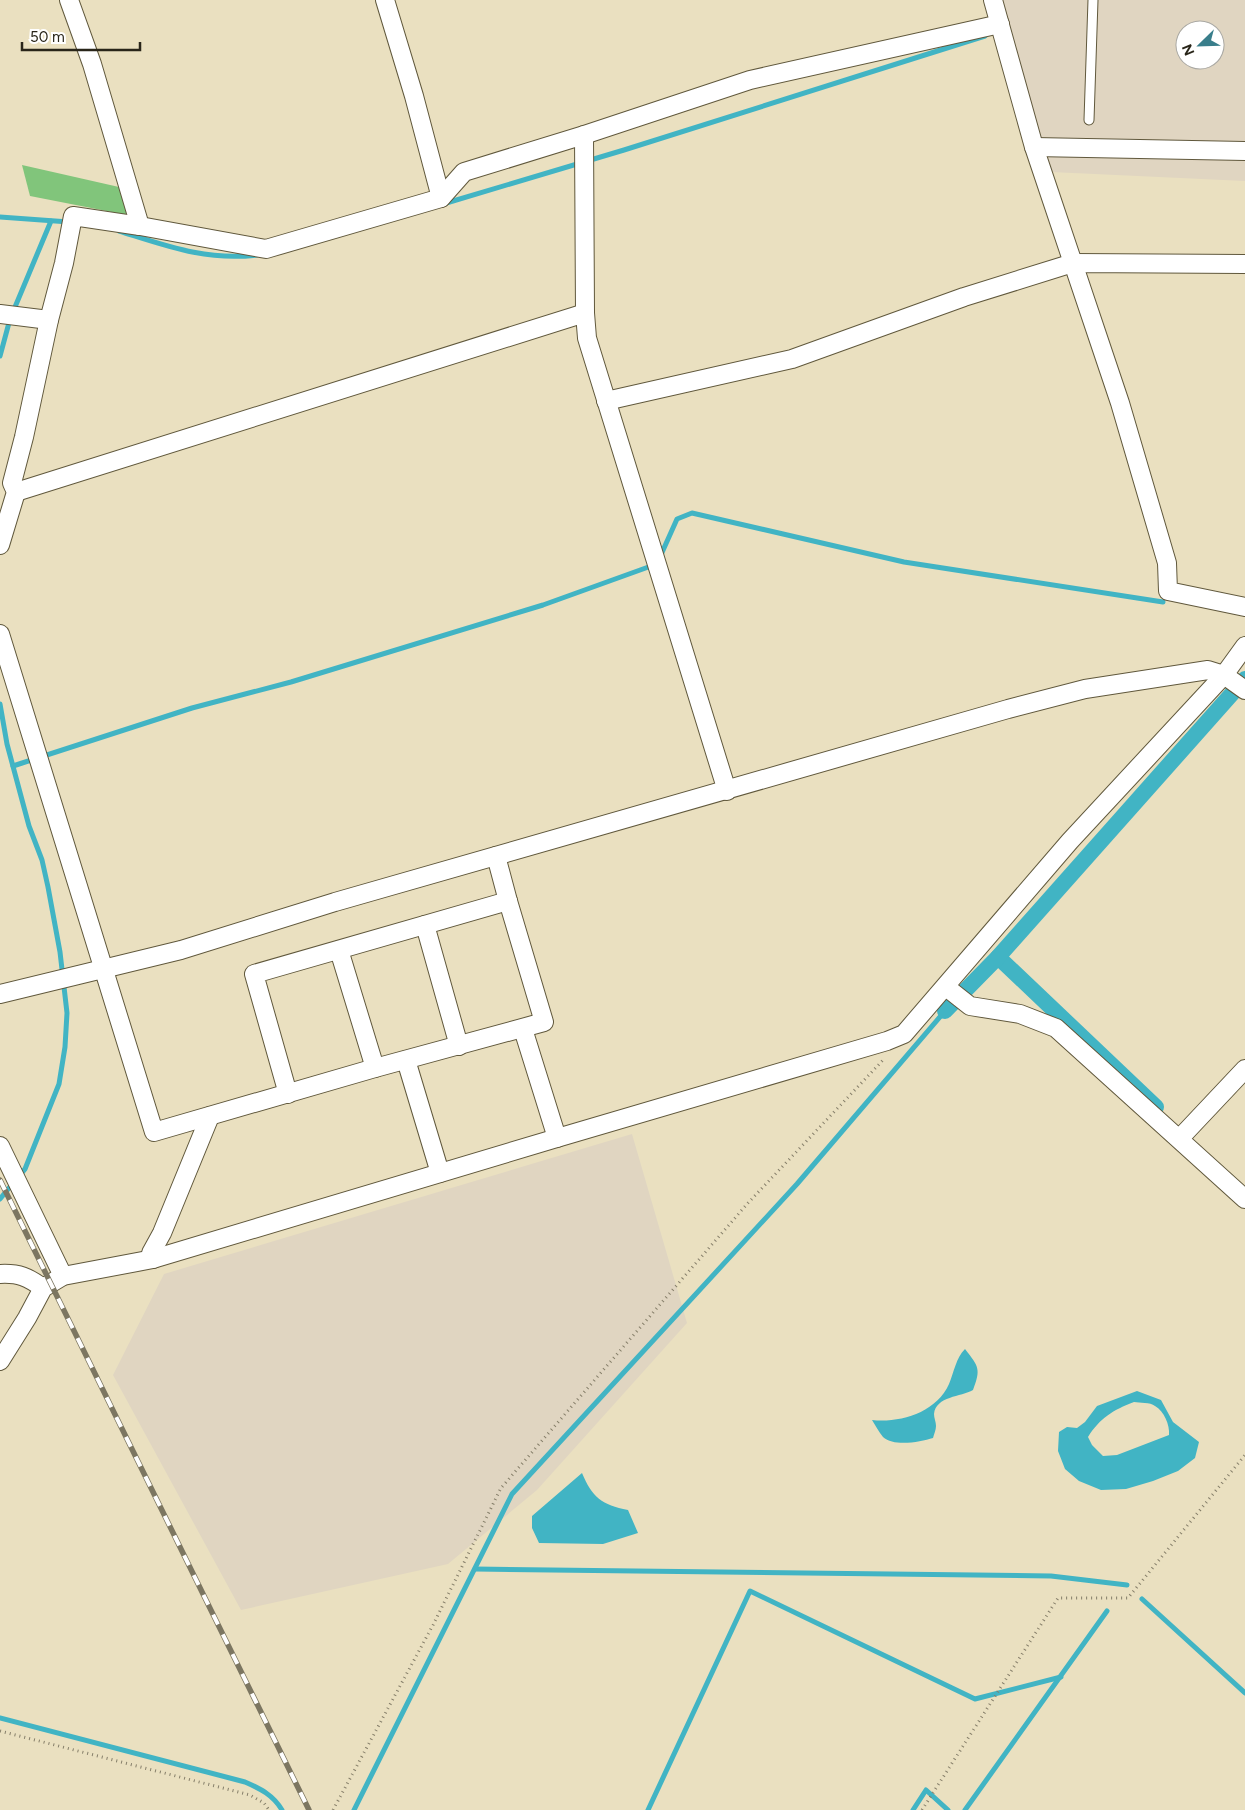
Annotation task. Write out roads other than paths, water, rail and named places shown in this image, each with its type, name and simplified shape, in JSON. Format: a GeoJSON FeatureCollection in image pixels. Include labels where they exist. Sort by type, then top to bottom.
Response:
{"type":"FeatureCollection","features":[{"type":"Feature","properties":{"kind":"street"},"geometry":{"type":"LineString","coordinates":[[69,0],[92,64],[140,226]]}},
{"type":"Feature","properties":{"kind":"street"},"geometry":{"type":"LineString","coordinates":[[385,0],[414,96],[440,198]]}},
{"type":"Feature","properties":{"kind":"street"},"geometry":{"type":"LineString","coordinates":[[993,0],[1034,147],[1120,403],[1167,563],[1168,591],[1245,607]]}},
{"type":"Feature","properties":{"kind":"street"},"geometry":{"type":"LineString","coordinates":[[0,545],[9,486],[24,437],[73,216],[266,249],[440,198],[464,172],[584,135],[750,80],[1000,24]]}},
{"type":"Feature","properties":{"kind":"street"},"geometry":{"type":"LineString","coordinates":[[584,135],[584,313],[587,338],[727,790]]}},
{"type":"Feature","properties":{"kind":"street"},"geometry":{"type":"LineString","coordinates":[[1034,147],[1245,152]]}},
{"type":"Feature","properties":{"kind":"street"},"geometry":{"type":"LineString","coordinates":[[606,401],[792,359],[964,297],[1072,263],[1245,264]]}},
{"type":"Feature","properties":{"kind":"street"},"geometry":{"type":"LineString","coordinates":[[9,486],[584,313]]}},
{"type":"Feature","properties":{"kind":"street"},"geometry":{"type":"LineString","coordinates":[[0,314],[49,320]]}},
{"type":"Feature","properties":{"kind":"street"},"geometry":{"type":"LineString","coordinates":[[0,634],[154,1132],[375,1068],[544,1022],[496,856]]}},
{"type":"Feature","properties":{"kind":"street"},"geometry":{"type":"LineString","coordinates":[[0,1361],[43,1288],[63,1276],[153,1259],[887,1041],[904,1034],[1070,841],[1224,674],[1245,646]]}},
{"type":"Feature","properties":{"kind":"street"},"geometry":{"type":"LineString","coordinates":[[0,994],[181,950],[335,902],[1008,709],[1085,689],[1208,670],[1224,674],[1244,689]]}},
{"type":"Feature","properties":{"kind":"street"},"geometry":{"type":"LineString","coordinates":[[288,1094],[254,974],[508,901]]}},
{"type":"Feature","properties":{"kind":"street"},"geometry":{"type":"LineString","coordinates":[[425,925],[459,1046]]}},
{"type":"Feature","properties":{"kind":"street"},"geometry":{"type":"LineString","coordinates":[[339,950],[375,1068]]}},
{"type":"Feature","properties":{"kind":"street"},"geometry":{"type":"LineString","coordinates":[[946,987],[970,1006],[1020,1014],[1056,1028],[1180,1138],[1245,1199]]}},
{"type":"Feature","properties":{"kind":"street"},"geometry":{"type":"LineString","coordinates":[[523,1028],[557,1138]]}},
{"type":"Feature","properties":{"kind":"street"},"geometry":{"type":"LineString","coordinates":[[406,1060],[440,1173]]}},
{"type":"Feature","properties":{"kind":"street"},"geometry":{"type":"LineString","coordinates":[[1180,1138],[1245,1069]]}},
{"type":"Feature","properties":{"kind":"street"},"geometry":{"type":"LineString","coordinates":[[153,1259],[151,1253],[162,1233],[210,1116]]}},
{"type":"Feature","properties":{"kind":"street"},"geometry":{"type":"LineString","coordinates":[[0,1146],[63,1276]]}},
{"type":"Feature","properties":{"kind":"street"},"geometry":{"type":"LineString","coordinates":[[0,1274],[29,1278],[43,1288]]}},
{"type":"Feature","properties":{"kind":"lane"},"geometry":{"type":"LineString","coordinates":[[1088,120],[1093,0]]}},
{"type":"Feature","properties":{"kind":"water"},"geometry":{"type":"Polygon","coordinates":[[[965,1349],[976,1364],[978,1373],[973,1390],[944,1400],[939,1404],[934,1414],[936,1426],[933,1438],[900,1443],[883,1437],[872,1420],[883,1421],[905,1418],[926,1409],[943,1394],[949,1384],[957,1361],[965,1349]]]}},
{"type":"Feature","properties":{"kind":"water"},"geometry":{"type":"Polygon","coordinates":[[[1137,1391],[1161,1400],[1173,1422],[1199,1442],[1195,1458],[1178,1471],[1126,1489],[1101,1490],[1079,1481],[1065,1469],[1058,1451],[1059,1432],[1067,1427],[1077,1428],[1085,1422],[1097,1406],[1137,1391]],[[1134,1402],[1108,1415],[1088,1437],[1092,1445],[1103,1456],[1117,1455],[1169,1435],[1166,1419],[1158,1408],[1150,1404],[1134,1402]]]}},
{"type":"Feature","properties":{"kind":"water"},"geometry":{"type":"Polygon","coordinates":[[[582,1473],[590,1488],[599,1499],[628,1510],[638,1533],[603,1544],[539,1543],[532,1528],[532,1516],[582,1473]]]}},
{"type":"Feature","properties":{"kind":"waterway"},"geometry":{"type":"LineString","coordinates":[[443,204],[624,150],[985,36]]}},
{"type":"Feature","properties":{"kind":"waterway"},"geometry":{"type":"LineString","coordinates":[[0,217],[69,222]]}},
{"type":"Feature","properties":{"kind":"waterway"},"geometry":{"type":"LineString","coordinates":[[0,356],[10,319],[51,221]]}},
{"type":"Feature","properties":{"kind":"waterway"},"geometry":{"type":"LineString","coordinates":[[119,231],[170,247],[204,254],[221,256],[257,255]]}},
{"type":"Feature","properties":{"kind":"waterway"},"geometry":{"type":"LineString","coordinates":[[660,557],[677,519],[692,513],[904,562],[1163,602]]}},
{"type":"Feature","properties":{"kind":"waterway"},"geometry":{"type":"LineString","coordinates":[[13,766],[192,708],[291,682],[543,605],[654,565]]}},
{"type":"Feature","properties":{"kind":"waterway"},"geometry":{"type":"LineString","coordinates":[[945,1011],[998,957],[1245,679]]}},
{"type":"Feature","properties":{"kind":"waterway"},"geometry":{"type":"LineString","coordinates":[[0,704],[7,744],[29,826],[42,860],[48,887],[60,952],[67,1013],[65,1047],[59,1084],[25,1169],[19,1176]]}},
{"type":"Feature","properties":{"kind":"waterway"},"geometry":{"type":"LineString","coordinates":[[998,957],[1156,1107]]}},
{"type":"Feature","properties":{"kind":"waterway"},"geometry":{"type":"LineString","coordinates":[[354,1810],[512,1494],[797,1184],[945,1011]]}},
{"type":"Feature","properties":{"kind":"waterway"},"geometry":{"type":"LineString","coordinates":[[0,1199],[14,1182]]}},
{"type":"Feature","properties":{"kind":"waterway"},"geometry":{"type":"LineString","coordinates":[[475,1569],[1051,1576],[1127,1585]]}},
{"type":"Feature","properties":{"kind":"waterway"},"geometry":{"type":"LineString","coordinates":[[648,1810],[750,1591],[975,1699],[1061,1677]]}},
{"type":"Feature","properties":{"kind":"waterway"},"geometry":{"type":"LineString","coordinates":[[1142,1599],[1245,1693]]}},
{"type":"Feature","properties":{"kind":"waterway"},"geometry":{"type":"LineString","coordinates":[[965,1810],[1107,1611]]}},
{"type":"Feature","properties":{"kind":"waterway"},"geometry":{"type":"LineString","coordinates":[[0,1718],[245,1782],[266,1793],[275,1800],[282,1810]]}},
{"type":"Feature","properties":{"kind":"waterway"},"geometry":{"type":"LineString","coordinates":[[913,1810],[926,1790],[948,1810]]}},
{"type":"Feature","properties":{"kind":"railway"},"geometry":{"type":"LineString","coordinates":[[0,1180],[309,1810]]}}]}
